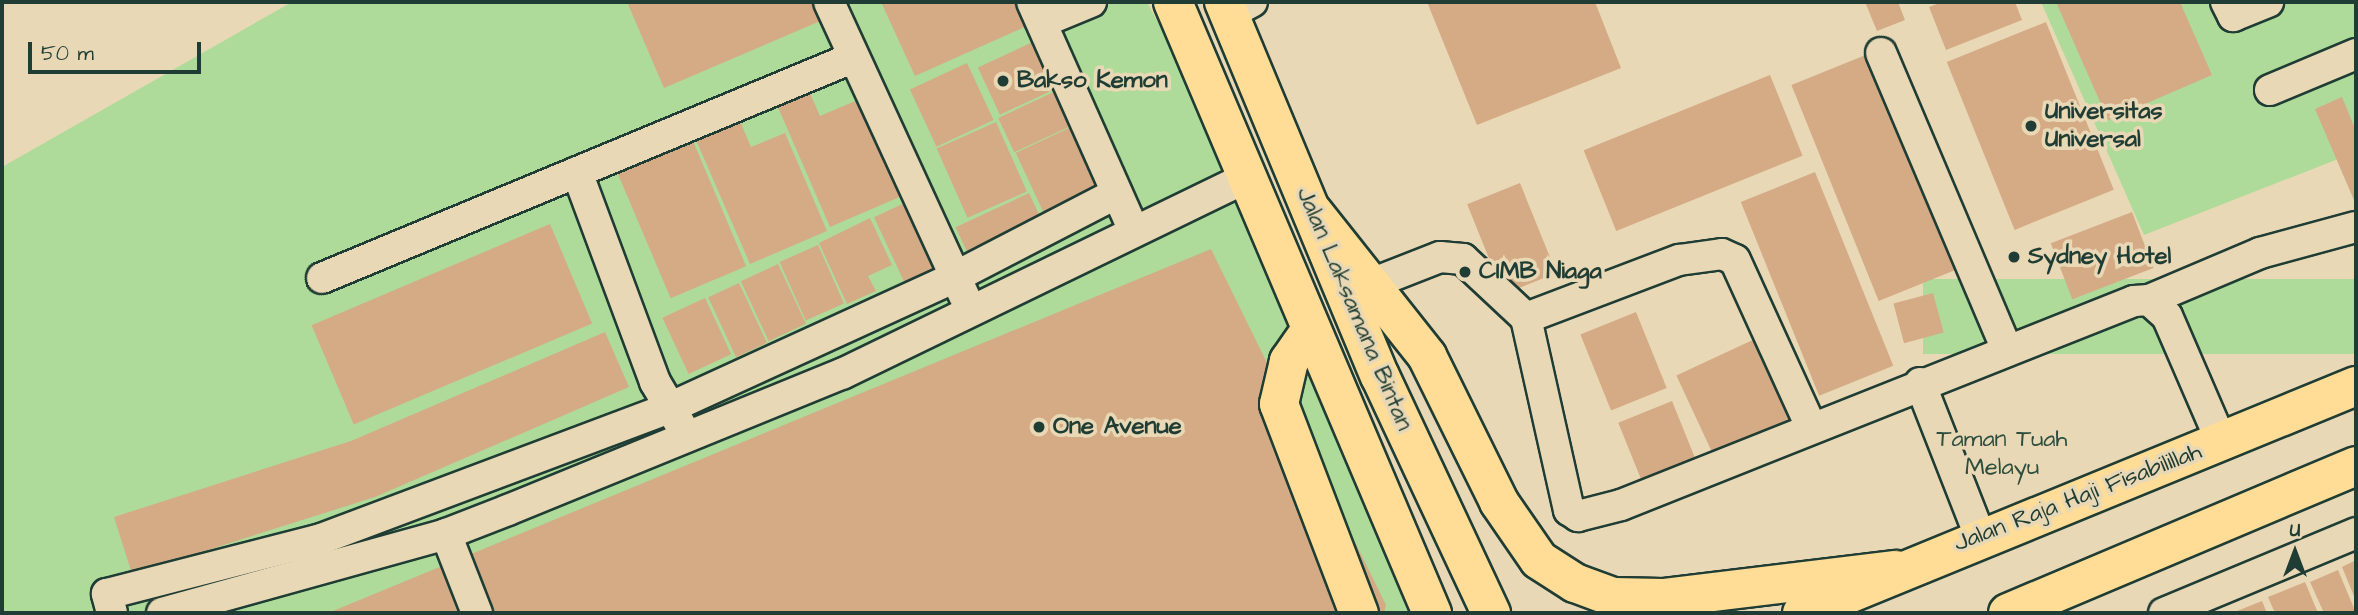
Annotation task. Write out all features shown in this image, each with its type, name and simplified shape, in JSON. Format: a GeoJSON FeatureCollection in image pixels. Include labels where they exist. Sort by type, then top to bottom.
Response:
{"type":"FeatureCollection","features":[{"type":"Feature","properties":{"kind":"main road","name":"Jalan Laksamana Bintan"},"geometry":{"type":"LineString","coordinates":[[1174,2],[1245,178],[1432,613]]}},
{"type":"Feature","properties":{"kind":"main road","name":"Jalan Laksamana Bintan"},"geometry":{"type":"LineString","coordinates":[[1235,6],[1313,212],[1380,376],[1491,613]]}},
{"type":"Feature","properties":{"kind":"main road"},"geometry":{"type":"LineString","coordinates":[[1313,212],[1427,356],[1499,502],[1539,560],[1575,583],[1613,597],[1663,598],[1895,570]]}},
{"type":"Feature","properties":{"kind":"main road"},"geometry":{"type":"LineString","coordinates":[[1310,331],[1289,361],[1279,404],[1359,613]]}},
{"type":"Feature","properties":{"kind":"main road","name":"Jalan Raja Haji Fisabilillah"},"geometry":{"type":"LineString","coordinates":[[1802,613],[1895,570],[2222,443],[2356,386]]}},
{"type":"Feature","properties":{"kind":"main road"},"geometry":{"type":"LineString","coordinates":[[2008,613],[2356,466]]}},
{"type":"Feature","properties":{"kind":"street"},"geometry":{"type":"LineString","coordinates":[[829,2],[852,58],[971,312]]}},
{"type":"Feature","properties":{"kind":"street"},"geometry":{"type":"LineString","coordinates":[[1091,2],[1037,12],[1134,232]]}},
{"type":"Feature","properties":{"kind":"street"},"geometry":{"type":"LineString","coordinates":[[2227,2],[2233,16],[2268,2]]}},
{"type":"Feature","properties":{"kind":"street"},"geometry":{"type":"LineString","coordinates":[[1881,53],[2006,348]]}},
{"type":"Feature","properties":{"kind":"street"},"geometry":{"type":"LineString","coordinates":[[2270,90],[2356,54]]}},
{"type":"Feature","properties":{"kind":"street"},"geometry":{"type":"LineString","coordinates":[[322,278],[852,58]]}},
{"type":"Feature","properties":{"kind":"street"},"geometry":{"type":"LineString","coordinates":[[578,172],[667,409],[689,435]]}},
{"type":"Feature","properties":{"kind":"street"},"geometry":{"type":"LineString","coordinates":[[162,613],[446,534],[508,510],[689,435],[971,312],[1245,178]]}},
{"type":"Feature","properties":{"kind":"street"},"geometry":{"type":"LineString","coordinates":[[112,613],[107,594],[321,539],[486,481],[667,409],[955,277],[1117,193]]}},
{"type":"Feature","properties":{"kind":"street"},"geometry":{"type":"LineString","coordinates":[[1371,284],[1440,257],[1463,259],[1526,318],[1569,510],[1578,516],[1621,505],[2006,348],[2149,299],[2260,253],[2356,227]]}},
{"type":"Feature","properties":{"kind":"street"},"geometry":{"type":"LineString","coordinates":[[1526,318],[1679,260],[1722,254],[1735,260],[1811,427]]}},
{"type":"Feature","properties":{"kind":"street"},"geometry":{"type":"LineString","coordinates":[[2149,299],[2167,316],[2222,443]]}},
{"type":"Feature","properties":{"kind":"street"},"geometry":{"type":"LineString","coordinates":[[1920,383],[1980,536]]}},
{"type":"Feature","properties":{"kind":"street"},"geometry":{"type":"LineString","coordinates":[[486,481],[508,510]]}},
{"type":"Feature","properties":{"kind":"street"},"geometry":{"type":"LineString","coordinates":[[2164,613],[2356,533]]}},
{"type":"Feature","properties":{"kind":"street"},"geometry":{"type":"LineString","coordinates":[[446,534],[477,613]]}},
{"type":"Feature","properties":{"kind":"green space"},"geometry":{"type":"Polygon","coordinates":[[[292,2],[1147,2],[1241,179],[1431,613],[2,613],[2,167],[292,2]]]}},
{"type":"Feature","properties":{"kind":"green space"},"geometry":{"type":"Polygon","coordinates":[[[2041,2],[2356,2],[2356,152],[2144,235],[2041,2]]]}},
{"type":"Feature","properties":{"kind":"green space"},"geometry":{"type":"Polygon","coordinates":[[[1923,279],[2356,279],[2356,354],[1923,354],[1923,279]]]}},
{"type":"Feature","properties":{"kind":"building"},"geometry":{"type":"Polygon","coordinates":[[[627,2],[818,2],[825,19],[664,88],[627,2]]]}},
{"type":"Feature","properties":{"kind":"building"},"geometry":{"type":"Polygon","coordinates":[[[881,2],[1016,2],[1027,26],[915,76],[881,2]]]}},
{"type":"Feature","properties":{"kind":"building"},"geometry":{"type":"Polygon","coordinates":[[[1427,2],[1595,2],[1621,68],[1477,125],[1427,2]]]}},
{"type":"Feature","properties":{"kind":"building"},"geometry":{"type":"Polygon","coordinates":[[[1865,2],[1898,2],[1905,20],[1877,31],[1865,2]]]}},
{"type":"Feature","properties":{"kind":"building"},"geometry":{"type":"Polygon","coordinates":[[[1942,2],[2015,2],[2022,20],[1946,50],[1929,7],[1942,2]]]}},
{"type":"Feature","properties":{"kind":"building"},"geometry":{"type":"Polygon","coordinates":[[[2056,2],[2180,2],[2212,75],[2108,120],[2056,2]]]}},
{"type":"Feature","properties":{"kind":"building","name":"Universitas Universal"},"geometry":{"type":"Polygon","coordinates":[[[2046,22],[2114,190],[2015,230],[1947,62],[2046,22]]]}},
{"type":"Feature","properties":{"kind":"building"},"geometry":{"type":"Polygon","coordinates":[[[1035,41],[1057,88],[1000,115],[978,68],[1035,41]]]}},
{"type":"Feature","properties":{"kind":"building"},"geometry":{"type":"Polygon","coordinates":[[[1873,52],[1960,268],[1879,301],[1791,85],[1873,52]]]}},
{"type":"Feature","properties":{"kind":"building"},"geometry":{"type":"Polygon","coordinates":[[[967,63],[994,120],[937,147],[910,90],[967,63]]]}},
{"type":"Feature","properties":{"kind":"building"},"geometry":{"type":"Polygon","coordinates":[[[1770,75],[1803,156],[1616,231],[1584,150],[1770,75]]]}},
{"type":"Feature","properties":{"kind":"building"},"geometry":{"type":"Polygon","coordinates":[[[1058,90],[1074,124],[1014,152],[998,118],[1058,90]]]}},
{"type":"Feature","properties":{"kind":"building"},"geometry":{"type":"Polygon","coordinates":[[[809,91],[820,116],[867,96],[909,193],[830,227],[777,105],[809,91]]]}},
{"type":"Feature","properties":{"kind":"building"},"geometry":{"type":"Polygon","coordinates":[[[2342,97],[2356,131],[2356,205],[2315,109],[2342,97]]]}},
{"type":"Feature","properties":{"kind":"building"},"geometry":{"type":"Polygon","coordinates":[[[740,121],[751,147],[785,133],[827,231],[750,264],[696,140],[740,121]]]}},
{"type":"Feature","properties":{"kind":"building"},"geometry":{"type":"Polygon","coordinates":[[[996,122],[1027,191],[968,218],[937,148],[996,122]]]}},
{"type":"Feature","properties":{"kind":"building"},"geometry":{"type":"Polygon","coordinates":[[[1071,127],[1103,195],[1047,221],[1016,153],[1071,127]]]}},
{"type":"Feature","properties":{"kind":"building"},"geometry":{"type":"Polygon","coordinates":[[[693,141],[746,266],[671,298],[618,173],[693,141]]]}},
{"type":"Feature","properties":{"kind":"building"},"geometry":{"type":"Polygon","coordinates":[[[1815,172],[1893,366],[1819,396],[1741,202],[1815,172]]]}},
{"type":"Feature","properties":{"kind":"building"},"geometry":{"type":"Polygon","coordinates":[[[1520,183],[1556,273],[1503,294],[1467,204],[1520,183]]]}},
{"type":"Feature","properties":{"kind":"building"},"geometry":{"type":"Polygon","coordinates":[[[1029,193],[1045,227],[972,262],[956,227],[1029,193]]]}},
{"type":"Feature","properties":{"kind":"building"},"geometry":{"type":"Polygon","coordinates":[[[913,199],[943,264],[904,282],[874,217],[913,199]]]}},
{"type":"Feature","properties":{"kind":"building"},"geometry":{"type":"Polygon","coordinates":[[[2132,212],[2154,268],[2072,299],[2051,243],[2132,212]]]}},
{"type":"Feature","properties":{"kind":"building"},"geometry":{"type":"Polygon","coordinates":[[[870,218],[892,265],[868,276],[876,291],[847,304],[819,243],[870,218]]]}},
{"type":"Feature","properties":{"kind":"building"},"geometry":{"type":"Polygon","coordinates":[[[550,224],[592,323],[354,425],[312,325],[550,224]]]}},
{"type":"Feature","properties":{"kind":"building"},"geometry":{"type":"Polygon","coordinates":[[[818,245],[844,303],[806,321],[780,262],[818,245]]]}},
{"type":"Feature","properties":{"kind":"building","name":"One Avenue"},"geometry":{"type":"Polygon","coordinates":[[[1211,249],[1386,605],[1384,613],[328,613],[1211,249]]]}},
{"type":"Feature","properties":{"kind":"building"},"geometry":{"type":"Polygon","coordinates":[[[778,264],[806,324],[769,341],[741,281],[778,264]]]}},
{"type":"Feature","properties":{"kind":"building"},"geometry":{"type":"Polygon","coordinates":[[[739,283],[767,343],[736,357],[708,297],[739,283]]]}},
{"type":"Feature","properties":{"kind":"building"},"geometry":{"type":"Polygon","coordinates":[[[1933,293],[1944,333],[1904,343],[1893,304],[1933,293]]]}},
{"type":"Feature","properties":{"kind":"building"},"geometry":{"type":"Polygon","coordinates":[[[705,298],[731,354],[689,374],[662,318],[705,298]]]}},
{"type":"Feature","properties":{"kind":"building"},"geometry":{"type":"Polygon","coordinates":[[[1636,312],[1667,388],[1611,411],[1580,334],[1636,312]]]}},
{"type":"Feature","properties":{"kind":"building"},"geometry":{"type":"Polygon","coordinates":[[[605,332],[629,387],[375,497],[132,574],[114,517],[351,441],[605,332]]]}},
{"type":"Feature","properties":{"kind":"building"},"geometry":{"type":"Polygon","coordinates":[[[1757,338],[1795,419],[1714,456],[1676,376],[1757,338]]]}},
{"type":"Feature","properties":{"kind":"building"},"geometry":{"type":"Polygon","coordinates":[[[1672,401],[1696,461],[1643,483],[1618,423],[1672,401]]]}},
{"type":"Feature","properties":{"kind":"building"},"geometry":{"type":"Polygon","coordinates":[[[2356,560],[2356,601],[2342,567],[2356,560]]]}},
{"type":"Feature","properties":{"kind":"building"},"geometry":{"type":"Polygon","coordinates":[[[2338,570],[2356,613],[2324,613],[2310,582],[2338,570]]]}},
{"type":"Feature","properties":{"kind":"building"},"geometry":{"type":"Polygon","coordinates":[[[2305,582],[2318,613],[2275,613],[2268,597],[2305,582]]]}},
{"type":"Feature","properties":{"kind":"building"},"geometry":{"type":"Polygon","coordinates":[[[2262,601],[2267,613],[2232,613],[2262,601]]]}},
{"type":"Feature","properties":{"kind":"place","name":"Bakso Kemon"},"geometry":{"type":"Point","coordinates":[1003,81]}},
{"type":"Feature","properties":{"kind":"place","name":"Universitas Universal"},"geometry":{"type":"Point","coordinates":[2031,126]}},
{"type":"Feature","properties":{"kind":"place","name":"Sydney Hotel"},"geometry":{"type":"Point","coordinates":[2014,257]}},
{"type":"Feature","properties":{"kind":"place","name":"CIMB Niaga"},"geometry":{"type":"Point","coordinates":[1465,272]}},
{"type":"Feature","properties":{"kind":"place","name":"One Avenue"},"geometry":{"type":"Point","coordinates":[1039,427]}},
{"type":"Feature","properties":{"kind":"park label","name":"Taman Tuah Melayu"},"geometry":{"type":"Point","coordinates":[2002,454]}}]}
